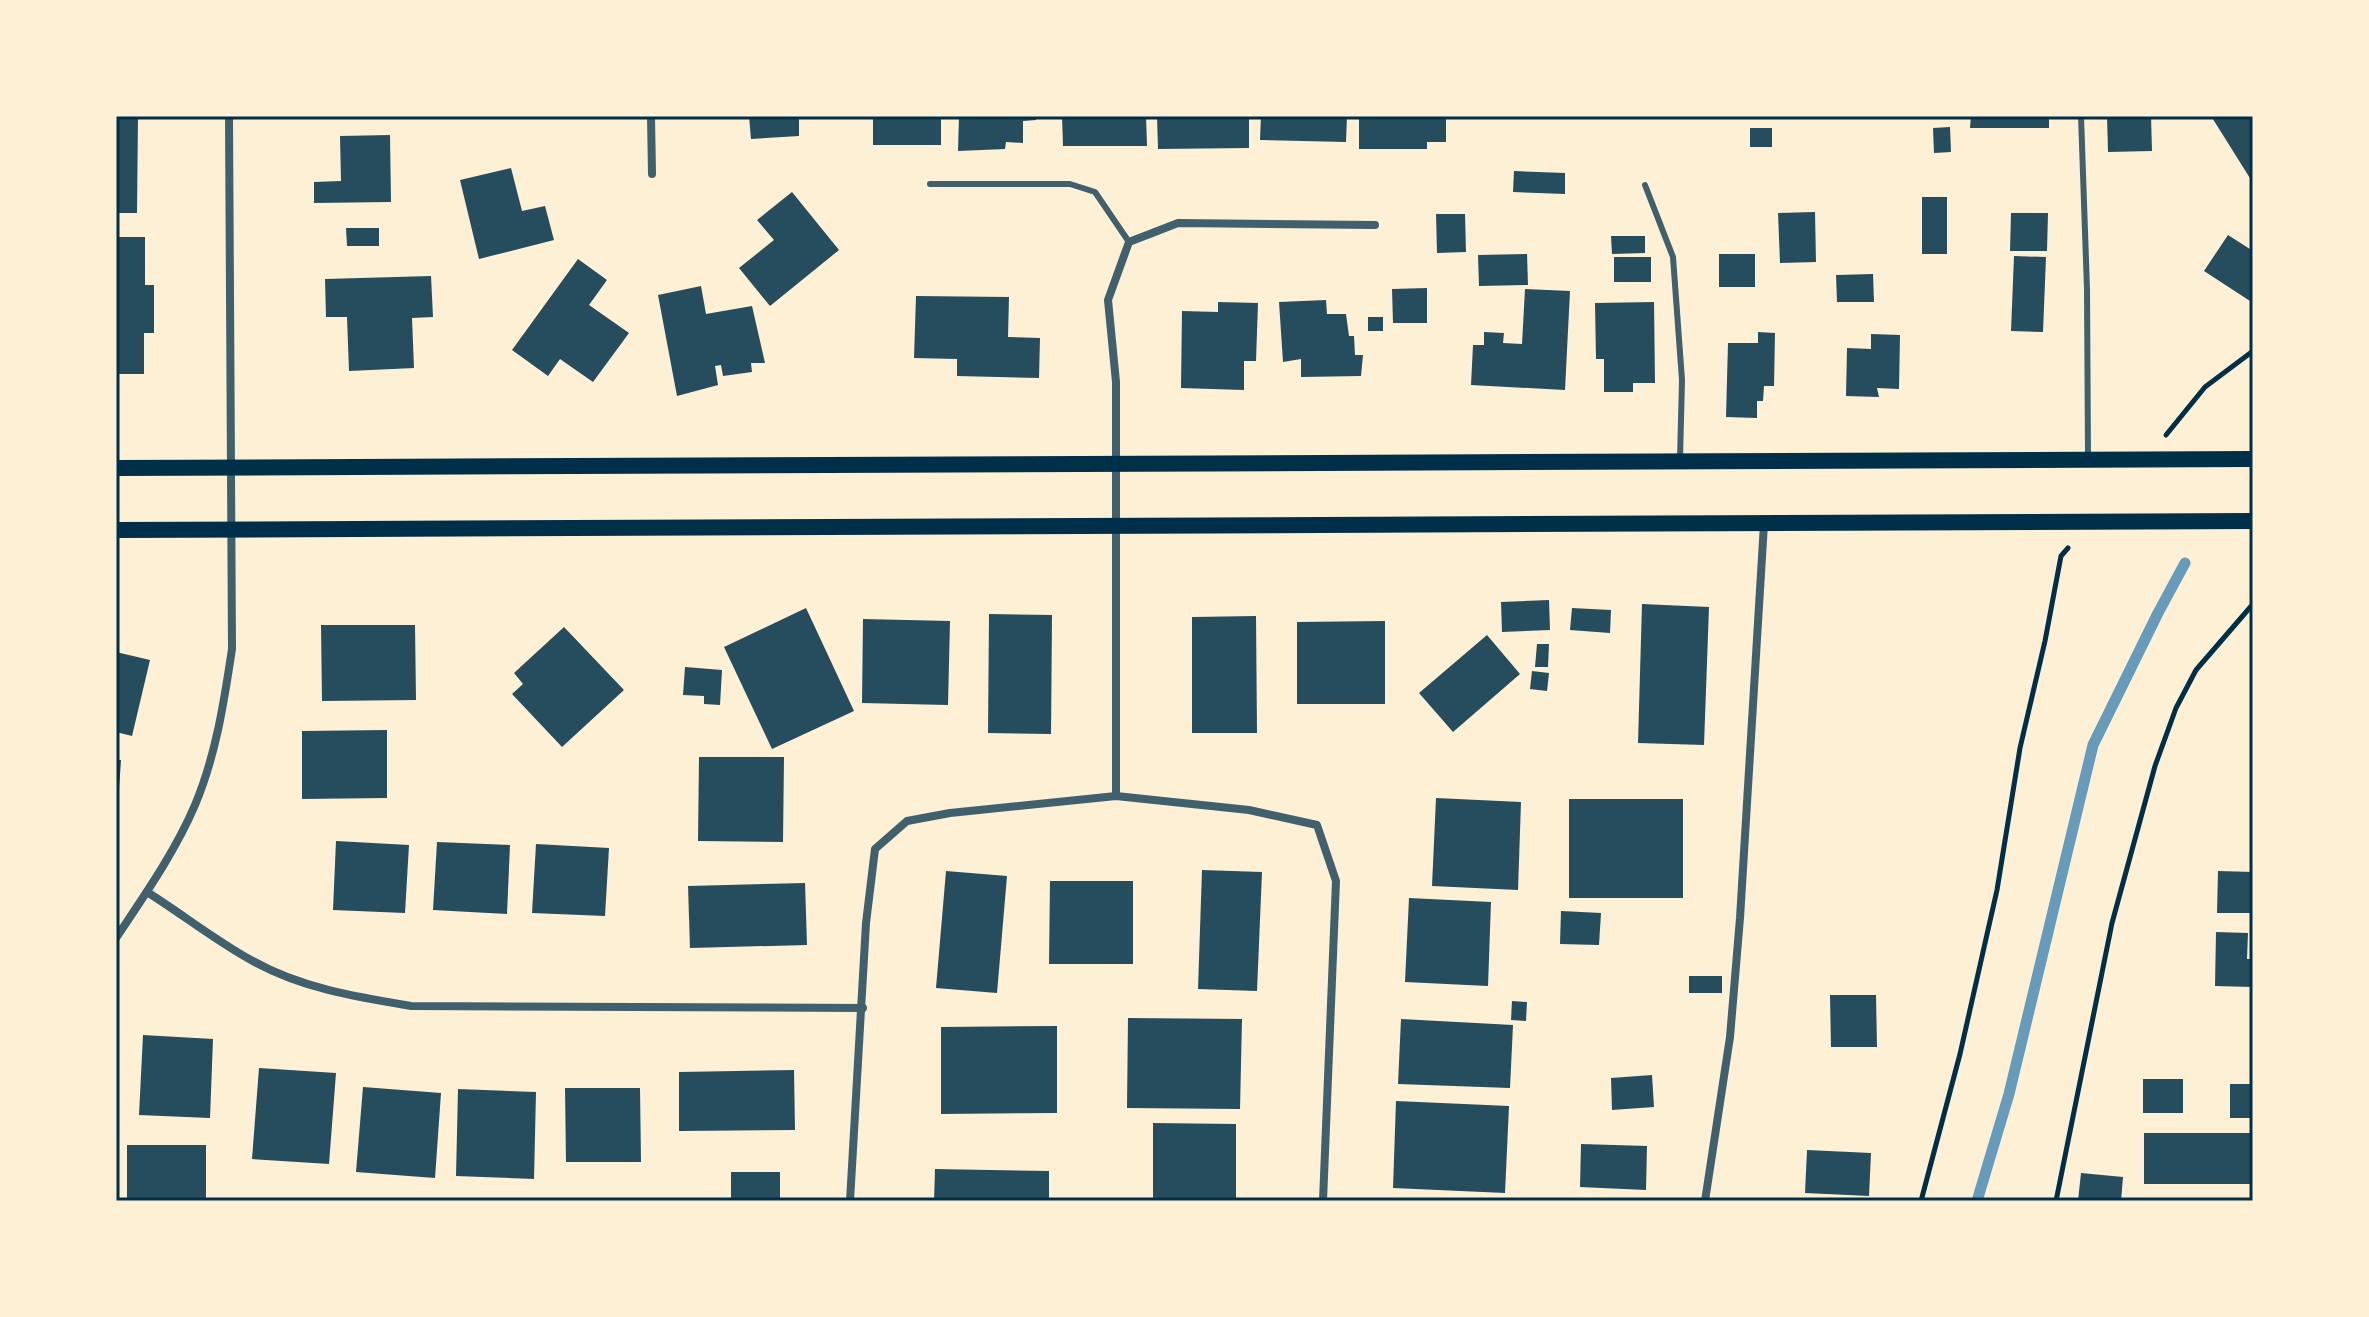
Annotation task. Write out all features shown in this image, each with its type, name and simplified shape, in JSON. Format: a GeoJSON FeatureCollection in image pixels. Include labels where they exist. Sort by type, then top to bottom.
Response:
{"type":"FeatureCollection","features":[{"type":"Feature","properties":{"kind":"main road"},"geometry":{"type":"LineString","coordinates":[[116,468],[2253,459]]}},
{"type":"Feature","properties":{"kind":"main road"},"geometry":{"type":"LineString","coordinates":[[116,530],[2253,521]]}},
{"type":"Feature","properties":{"kind":"street"},"geometry":{"type":"LineString","coordinates":[[116,938],[147,892],[195,805],[219,732],[232,649],[229,116]]}},
{"type":"Feature","properties":{"kind":"street"},"geometry":{"type":"LineString","coordinates":[[651,116],[652,174]]}},
{"type":"Feature","properties":{"kind":"street"},"geometry":{"type":"LineString","coordinates":[[1116,796],[1116,382],[1108,300],[1129,242],[1178,223],[1375,225]]}},
{"type":"Feature","properties":{"kind":"street"},"geometry":{"type":"LineString","coordinates":[[1705,1201],[1730,1037],[1764,524]]}},
{"type":"Feature","properties":{"kind":"street"},"geometry":{"type":"LineString","coordinates":[[850,1201],[866,923],[875,849],[907,821],[950,813],[1116,796],[1249,810],[1317,825],[1336,881],[1323,1201]]}},
{"type":"Feature","properties":{"kind":"street"},"geometry":{"type":"LineString","coordinates":[[147,892],[251,961],[305,984],[357,998],[411,1006],[863,1008]]}},
{"type":"Feature","properties":{"kind":"lane"},"geometry":{"type":"LineString","coordinates":[[2081,116],[2087,289],[2088,460]]}},
{"type":"Feature","properties":{"kind":"lane"},"geometry":{"type":"LineString","coordinates":[[930,184],[1070,184],[1095,192],[1129,242]]}},
{"type":"Feature","properties":{"kind":"lane"},"geometry":{"type":"LineString","coordinates":[[1645,185],[1673,257],[1682,380],[1680,462]]}},
{"type":"Feature","properties":{"kind":"path"},"geometry":{"type":"LineString","coordinates":[[2178,421],[2205,387],[2253,351]]}},
{"type":"Feature","properties":{"kind":"path"},"geometry":{"type":"LineString","coordinates":[[1921,1201],[1960,1054],[1994,905],[2020,748],[2061,556]]}},
{"type":"Feature","properties":{"kind":"path"},"geometry":{"type":"LineString","coordinates":[[2056,1201],[2112,923],[2155,766],[2176,708],[2196,670],[2253,604]]}},
{"type":"Feature","properties":{"kind":"building"},"geometry":{"type":"Polygon","coordinates":[[[116,116],[138,116],[137,213],[116,213],[116,116]]]}},
{"type":"Feature","properties":{"kind":"building"},"geometry":{"type":"Polygon","coordinates":[[[749,116],[799,116],[799,136],[751,139],[749,116]]]}},
{"type":"Feature","properties":{"kind":"building"},"geometry":{"type":"Polygon","coordinates":[[[873,116],[941,116],[941,145],[873,145],[873,116]]]}},
{"type":"Feature","properties":{"kind":"building"},"geometry":{"type":"Polygon","coordinates":[[[959,116],[1036,116],[1036,120],[1023,121],[1023,143],[1006,142],[1005,149],[958,151],[959,116]]]}},
{"type":"Feature","properties":{"kind":"building"},"geometry":{"type":"Polygon","coordinates":[[[1062,116],[1146,116],[1147,146],[1063,146],[1062,116]]]}},
{"type":"Feature","properties":{"kind":"building"},"geometry":{"type":"Polygon","coordinates":[[[1157,116],[1249,116],[1249,148],[1158,149],[1157,116]]]}},
{"type":"Feature","properties":{"kind":"building"},"geometry":{"type":"Polygon","coordinates":[[[1261,116],[1347,116],[1346,142],[1260,140],[1261,116]]]}},
{"type":"Feature","properties":{"kind":"building"},"geometry":{"type":"Polygon","coordinates":[[[1359,116],[1446,116],[1446,142],[1427,142],[1427,149],[1359,149],[1359,116]]]}},
{"type":"Feature","properties":{"kind":"building"},"geometry":{"type":"Polygon","coordinates":[[[1971,116],[2049,116],[2049,128],[1970,128],[1971,116]]]}},
{"type":"Feature","properties":{"kind":"building"},"geometry":{"type":"Polygon","coordinates":[[[2107,116],[2151,116],[2152,151],[2108,152],[2107,116]]]}},
{"type":"Feature","properties":{"kind":"building"},"geometry":{"type":"Polygon","coordinates":[[[2211,116],[2253,116],[2253,183],[2211,116]]]}},
{"type":"Feature","properties":{"kind":"building"},"geometry":{"type":"Polygon","coordinates":[[[1950,127],[1951,152],[1934,153],[1933,128],[1950,127]]]}},
{"type":"Feature","properties":{"kind":"building"},"geometry":{"type":"Polygon","coordinates":[[[1750,128],[1772,128],[1772,147],[1750,147],[1750,128]]]}},
{"type":"Feature","properties":{"kind":"building"},"geometry":{"type":"Polygon","coordinates":[[[390,135],[391,202],[314,203],[314,182],[341,181],[340,136],[390,135]]]}},
{"type":"Feature","properties":{"kind":"building"},"geometry":{"type":"Polygon","coordinates":[[[511,168],[522,211],[545,206],[554,240],[479,259],[460,180],[511,168]]]}},
{"type":"Feature","properties":{"kind":"building"},"geometry":{"type":"Polygon","coordinates":[[[1514,171],[1565,173],[1565,194],[1513,192],[1514,171]]]}},
{"type":"Feature","properties":{"kind":"building"},"geometry":{"type":"Polygon","coordinates":[[[792,192],[839,250],[770,306],[739,268],[774,240],[757,220],[792,192]]]}},
{"type":"Feature","properties":{"kind":"building"},"geometry":{"type":"Polygon","coordinates":[[[1922,197],[1947,197],[1947,254],[1922,254],[1922,197]]]}},
{"type":"Feature","properties":{"kind":"building"},"geometry":{"type":"Polygon","coordinates":[[[1815,212],[1816,262],[1780,263],[1778,213],[1815,212]]]}},
{"type":"Feature","properties":{"kind":"building"},"geometry":{"type":"Polygon","coordinates":[[[2011,213],[2048,213],[2047,251],[2010,251],[2011,213]]]}},
{"type":"Feature","properties":{"kind":"building"},"geometry":{"type":"Polygon","coordinates":[[[1436,214],[1465,214],[1466,252],[1437,253],[1436,214]]]}},
{"type":"Feature","properties":{"kind":"building"},"geometry":{"type":"Polygon","coordinates":[[[346,228],[379,228],[379,246],[347,246],[346,228]]]}},
{"type":"Feature","properties":{"kind":"building"},"geometry":{"type":"Polygon","coordinates":[[[2228,235],[2253,251],[2253,303],[2204,271],[2228,235]]]}},
{"type":"Feature","properties":{"kind":"building"},"geometry":{"type":"Polygon","coordinates":[[[1611,236],[1645,236],[1645,253],[1612,254],[1611,236]]]}},
{"type":"Feature","properties":{"kind":"building"},"geometry":{"type":"Polygon","coordinates":[[[116,237],[145,237],[145,285],[154,285],[154,333],[144,333],[144,374],[116,374],[116,237]]]}},
{"type":"Feature","properties":{"kind":"building"},"geometry":{"type":"Polygon","coordinates":[[[1527,254],[1528,285],[1479,286],[1478,255],[1527,254]]]}},
{"type":"Feature","properties":{"kind":"building"},"geometry":{"type":"Polygon","coordinates":[[[1719,254],[1755,254],[1755,287],[1719,287],[1719,254]]]}},
{"type":"Feature","properties":{"kind":"building"},"geometry":{"type":"Polygon","coordinates":[[[2014,256],[2046,257],[2043,332],[2011,331],[2014,256]]]}},
{"type":"Feature","properties":{"kind":"building"},"geometry":{"type":"Polygon","coordinates":[[[1614,257],[1651,257],[1651,282],[1614,282],[1614,257]]]}},
{"type":"Feature","properties":{"kind":"building"},"geometry":{"type":"Polygon","coordinates":[[[578,259],[607,280],[589,305],[629,333],[593,382],[560,359],[548,376],[512,350],[578,259]]]}},
{"type":"Feature","properties":{"kind":"building"},"geometry":{"type":"Polygon","coordinates":[[[1873,274],[1874,302],[1837,302],[1836,275],[1873,274]]]}},
{"type":"Feature","properties":{"kind":"building"},"geometry":{"type":"Polygon","coordinates":[[[431,276],[433,317],[412,318],[414,368],[349,371],[347,317],[326,317],[325,279],[431,276]]]}},
{"type":"Feature","properties":{"kind":"building"},"geometry":{"type":"Polygon","coordinates":[[[701,286],[706,314],[752,306],[765,363],[751,363],[752,372],[723,376],[721,365],[715,366],[718,385],[677,396],[658,295],[701,286]]]}},
{"type":"Feature","properties":{"kind":"building"},"geometry":{"type":"Polygon","coordinates":[[[1427,288],[1427,323],[1393,323],[1392,289],[1427,288]]]}},
{"type":"Feature","properties":{"kind":"building"},"geometry":{"type":"Polygon","coordinates":[[[1525,289],[1570,291],[1565,390],[1471,385],[1473,345],[1484,345],[1484,332],[1504,333],[1503,343],[1522,344],[1525,289]]]}},
{"type":"Feature","properties":{"kind":"building"},"geometry":{"type":"Polygon","coordinates":[[[916,296],[1009,297],[1008,337],[1040,338],[1039,378],[957,376],[957,359],[914,358],[916,296]]]}},
{"type":"Feature","properties":{"kind":"building"},"geometry":{"type":"Polygon","coordinates":[[[1326,300],[1327,314],[1346,314],[1349,336],[1354,336],[1355,355],[1363,355],[1361,376],[1301,377],[1301,359],[1283,362],[1279,302],[1326,300]]]}},
{"type":"Feature","properties":{"kind":"building"},"geometry":{"type":"Polygon","coordinates":[[[1218,302],[1258,303],[1256,361],[1244,361],[1244,390],[1181,388],[1182,311],[1218,312],[1218,302]]]}},
{"type":"Feature","properties":{"kind":"building"},"geometry":{"type":"Polygon","coordinates":[[[1654,302],[1655,383],[1633,383],[1633,392],[1604,392],[1604,359],[1596,359],[1595,303],[1654,302]]]}},
{"type":"Feature","properties":{"kind":"building"},"geometry":{"type":"Polygon","coordinates":[[[1368,317],[1383,317],[1383,331],[1368,331],[1368,317]]]}},
{"type":"Feature","properties":{"kind":"building"},"geometry":{"type":"Polygon","coordinates":[[[1758,332],[1775,333],[1774,386],[1764,386],[1763,401],[1757,401],[1757,418],[1726,417],[1728,343],[1758,343],[1758,332]]]}},
{"type":"Feature","properties":{"kind":"building"},"geometry":{"type":"Polygon","coordinates":[[[1871,334],[1900,335],[1899,389],[1877,388],[1879,397],[1846,396],[1847,348],[1871,349],[1871,334]]]}},
{"type":"Feature","properties":{"kind":"building"},"geometry":{"type":"Polygon","coordinates":[[[1549,600],[1550,630],[1502,632],[1501,602],[1549,600]]]}},
{"type":"Feature","properties":{"kind":"building"},"geometry":{"type":"Polygon","coordinates":[[[1642,604],[1709,607],[1704,745],[1638,743],[1642,604]]]}},
{"type":"Feature","properties":{"kind":"building"},"geometry":{"type":"Polygon","coordinates":[[[806,608],[854,711],[772,749],[724,647],[806,608]]]}},
{"type":"Feature","properties":{"kind":"building"},"geometry":{"type":"Polygon","coordinates":[[[1572,608],[1611,610],[1610,633],[1570,630],[1572,608]]]}},
{"type":"Feature","properties":{"kind":"building"},"geometry":{"type":"Polygon","coordinates":[[[989,614],[1052,615],[1051,734],[988,733],[989,614]]]}},
{"type":"Feature","properties":{"kind":"building"},"geometry":{"type":"Polygon","coordinates":[[[1256,616],[1257,733],[1192,733],[1192,617],[1256,616]]]}},
{"type":"Feature","properties":{"kind":"building"},"geometry":{"type":"Polygon","coordinates":[[[863,619],[950,621],[948,705],[862,703],[863,619]]]}},
{"type":"Feature","properties":{"kind":"building"},"geometry":{"type":"Polygon","coordinates":[[[1385,621],[1385,704],[1297,704],[1297,622],[1385,621]]]}},
{"type":"Feature","properties":{"kind":"building"},"geometry":{"type":"Polygon","coordinates":[[[321,625],[415,625],[416,700],[322,701],[321,625]]]}},
{"type":"Feature","properties":{"kind":"building"},"geometry":{"type":"Polygon","coordinates":[[[564,627],[624,690],[562,747],[512,694],[523,684],[514,673],[564,627]]]}},
{"type":"Feature","properties":{"kind":"building"},"geometry":{"type":"Polygon","coordinates":[[[1487,635],[1520,674],[1453,732],[1419,693],[1487,635]]]}},
{"type":"Feature","properties":{"kind":"building"},"geometry":{"type":"Polygon","coordinates":[[[1537,644],[1549,644],[1548,667],[1535,667],[1537,644]]]}},
{"type":"Feature","properties":{"kind":"building"},"geometry":{"type":"Polygon","coordinates":[[[116,652],[150,660],[132,736],[116,732],[116,652]]]}},
{"type":"Feature","properties":{"kind":"building"},"geometry":{"type":"Polygon","coordinates":[[[685,667],[722,670],[720,705],[704,704],[704,696],[683,695],[685,667]]]}},
{"type":"Feature","properties":{"kind":"building"},"geometry":{"type":"Polygon","coordinates":[[[1532,671],[1549,673],[1547,691],[1530,689],[1532,671]]]}},
{"type":"Feature","properties":{"kind":"building"},"geometry":{"type":"Polygon","coordinates":[[[387,730],[387,798],[302,799],[302,731],[387,730]]]}},
{"type":"Feature","properties":{"kind":"building"},"geometry":{"type":"Polygon","coordinates":[[[699,757],[784,757],[783,842],[698,841],[699,757]]]}},
{"type":"Feature","properties":{"kind":"building"},"geometry":{"type":"Polygon","coordinates":[[[116,760],[121,760],[119,790],[116,789],[116,760]]]}},
{"type":"Feature","properties":{"kind":"building"},"geometry":{"type":"Polygon","coordinates":[[[1436,798],[1521,802],[1518,890],[1432,886],[1436,798]]]}},
{"type":"Feature","properties":{"kind":"building"},"geometry":{"type":"Polygon","coordinates":[[[1569,799],[1683,799],[1683,898],[1569,898],[1569,799]]]}},
{"type":"Feature","properties":{"kind":"building"},"geometry":{"type":"Polygon","coordinates":[[[336,841],[409,845],[405,913],[333,910],[336,841]]]}},
{"type":"Feature","properties":{"kind":"building"},"geometry":{"type":"Polygon","coordinates":[[[437,842],[510,845],[507,914],[433,910],[437,842]]]}},
{"type":"Feature","properties":{"kind":"building"},"geometry":{"type":"Polygon","coordinates":[[[536,844],[609,848],[605,916],[532,913],[536,844]]]}},
{"type":"Feature","properties":{"kind":"building"},"geometry":{"type":"Polygon","coordinates":[[[1202,870],[1262,872],[1257,991],[1198,989],[1202,870]]]}},
{"type":"Feature","properties":{"kind":"building"},"geometry":{"type":"Polygon","coordinates":[[[946,871],[1007,876],[997,993],[936,988],[946,871]]]}},
{"type":"Feature","properties":{"kind":"building"},"geometry":{"type":"Polygon","coordinates":[[[2218,871],[2253,872],[2252,913],[2217,913],[2218,871]]]}},
{"type":"Feature","properties":{"kind":"building"},"geometry":{"type":"Polygon","coordinates":[[[1050,881],[1133,881],[1133,964],[1049,964],[1050,881]]]}},
{"type":"Feature","properties":{"kind":"building"},"geometry":{"type":"Polygon","coordinates":[[[805,883],[807,945],[690,948],[688,886],[805,883]]]}},
{"type":"Feature","properties":{"kind":"building"},"geometry":{"type":"Polygon","coordinates":[[[1409,898],[1491,902],[1488,986],[1405,982],[1409,898]]]}},
{"type":"Feature","properties":{"kind":"building"},"geometry":{"type":"Polygon","coordinates":[[[1561,911],[1601,913],[1599,945],[1560,944],[1561,911]]]}},
{"type":"Feature","properties":{"kind":"building"},"geometry":{"type":"Polygon","coordinates":[[[2216,932],[2248,933],[2247,959],[2253,959],[2253,987],[2215,986],[2216,932]]]}},
{"type":"Feature","properties":{"kind":"building"},"geometry":{"type":"Polygon","coordinates":[[[1689,976],[1722,976],[1722,993],[1689,993],[1689,976]]]}},
{"type":"Feature","properties":{"kind":"building"},"geometry":{"type":"Polygon","coordinates":[[[1830,995],[1876,995],[1877,1047],[1831,1047],[1830,995]]]}},
{"type":"Feature","properties":{"kind":"building"},"geometry":{"type":"Polygon","coordinates":[[[1512,1001],[1527,1002],[1526,1021],[1511,1020],[1512,1001]]]}},
{"type":"Feature","properties":{"kind":"building"},"geometry":{"type":"Polygon","coordinates":[[[1128,1018],[1242,1019],[1240,1109],[1127,1108],[1128,1018]]]}},
{"type":"Feature","properties":{"kind":"building"},"geometry":{"type":"Polygon","coordinates":[[[1401,1019],[1513,1025],[1510,1088],[1398,1084],[1401,1019]]]}},
{"type":"Feature","properties":{"kind":"building"},"geometry":{"type":"Polygon","coordinates":[[[1057,1026],[1057,1113],[941,1114],[941,1027],[1057,1026]]]}},
{"type":"Feature","properties":{"kind":"building"},"geometry":{"type":"Polygon","coordinates":[[[143,1035],[213,1039],[210,1118],[139,1115],[143,1035]]]}},
{"type":"Feature","properties":{"kind":"building"},"geometry":{"type":"Polygon","coordinates":[[[259,1068],[336,1073],[329,1164],[252,1159],[259,1068]]]}},
{"type":"Feature","properties":{"kind":"building"},"geometry":{"type":"Polygon","coordinates":[[[794,1070],[795,1130],[679,1131],[679,1072],[794,1070]]]}},
{"type":"Feature","properties":{"kind":"building"},"geometry":{"type":"Polygon","coordinates":[[[1652,1075],[1654,1107],[1612,1110],[1611,1078],[1652,1075]]]}},
{"type":"Feature","properties":{"kind":"building"},"geometry":{"type":"Polygon","coordinates":[[[2143,1079],[2183,1079],[2183,1113],[2143,1113],[2143,1079]]]}},
{"type":"Feature","properties":{"kind":"building"},"geometry":{"type":"Polygon","coordinates":[[[2230,1084],[2253,1084],[2253,1118],[2230,1118],[2230,1084]]]}},
{"type":"Feature","properties":{"kind":"building"},"geometry":{"type":"Polygon","coordinates":[[[363,1087],[441,1093],[435,1178],[356,1172],[363,1087]]]}},
{"type":"Feature","properties":{"kind":"building"},"geometry":{"type":"Polygon","coordinates":[[[565,1088],[640,1088],[641,1162],[566,1162],[565,1088]]]}},
{"type":"Feature","properties":{"kind":"building"},"geometry":{"type":"Polygon","coordinates":[[[458,1089],[536,1092],[534,1179],[456,1176],[458,1089]]]}},
{"type":"Feature","properties":{"kind":"building"},"geometry":{"type":"Polygon","coordinates":[[[1396,1101],[1509,1106],[1505,1193],[1393,1188],[1396,1101]]]}},
{"type":"Feature","properties":{"kind":"building"},"geometry":{"type":"Polygon","coordinates":[[[1153,1123],[1236,1124],[1236,1201],[1153,1201],[1153,1123]]]}},
{"type":"Feature","properties":{"kind":"building"},"geometry":{"type":"Polygon","coordinates":[[[2144,1133],[2253,1133],[2253,1184],[2144,1184],[2144,1133]]]}},
{"type":"Feature","properties":{"kind":"building"},"geometry":{"type":"Polygon","coordinates":[[[1581,1144],[1647,1146],[1646,1190],[1580,1187],[1581,1144]]]}},
{"type":"Feature","properties":{"kind":"building"},"geometry":{"type":"Polygon","coordinates":[[[127,1145],[206,1145],[206,1201],[127,1201],[127,1145]]]}},
{"type":"Feature","properties":{"kind":"building"},"geometry":{"type":"Polygon","coordinates":[[[1807,1150],[1871,1153],[1869,1196],[1805,1193],[1807,1150]]]}},
{"type":"Feature","properties":{"kind":"building"},"geometry":{"type":"Polygon","coordinates":[[[935,1169],[1049,1171],[1049,1201],[934,1201],[935,1169]]]}},
{"type":"Feature","properties":{"kind":"building"},"geometry":{"type":"Polygon","coordinates":[[[731,1172],[780,1172],[780,1201],[731,1201],[731,1172]]]}},
{"type":"Feature","properties":{"kind":"building"},"geometry":{"type":"Polygon","coordinates":[[[2081,1173],[2123,1177],[2121,1201],[2078,1201],[2081,1173]]]}},
{"type":"Feature","properties":{"kind":"waterway"},"geometry":{"type":"LineString","coordinates":[[1977,1201],[2009,1094],[2093,745],[2185,563]]}}]}
